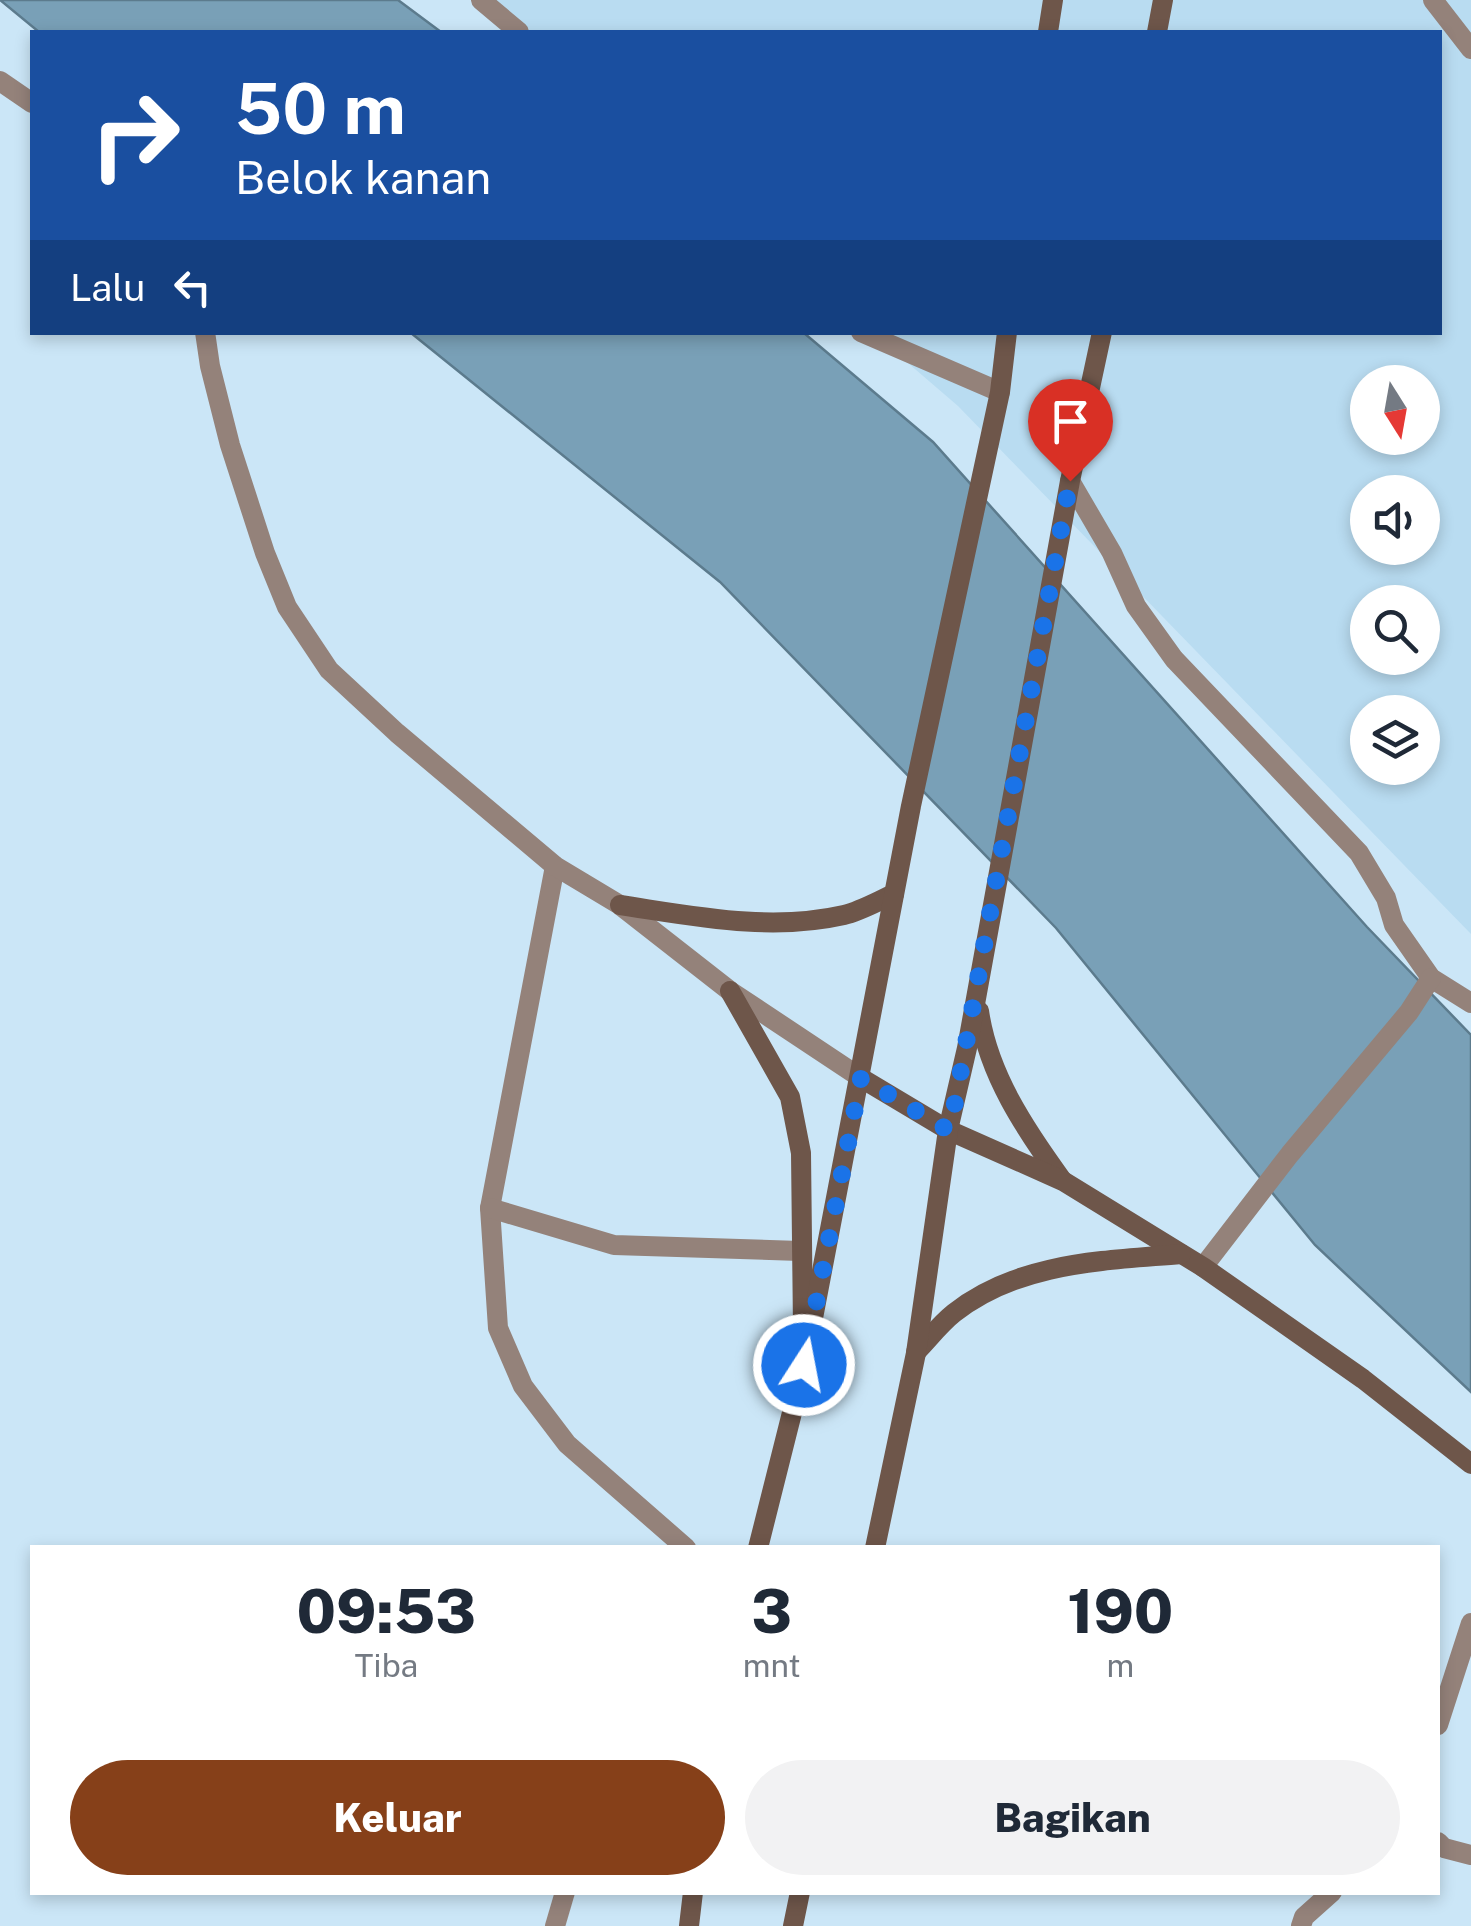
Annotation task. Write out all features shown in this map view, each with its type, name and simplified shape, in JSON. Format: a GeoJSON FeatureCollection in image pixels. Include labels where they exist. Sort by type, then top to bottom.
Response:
{"type":"FeatureCollection","features":[{"type":"Feature","properties":{"kind":"street"},"geometry":{"type":"LineString","coordinates":[[481,0],[518,30]]}},
{"type":"Feature","properties":{"kind":"street"},"geometry":{"type":"LineString","coordinates":[[1048,30],[1053,0]]}},
{"type":"Feature","properties":{"kind":"street"},"geometry":{"type":"LineString","coordinates":[[1157,30],[1163,0]]}},
{"type":"Feature","properties":{"kind":"street"},"geometry":{"type":"LineString","coordinates":[[1433,0],[1471,49]]}},
{"type":"Feature","properties":{"kind":"street"},"geometry":{"type":"LineString","coordinates":[[0,81],[30,102]]}},
{"type":"Feature","properties":{"kind":"street"},"geometry":{"type":"LineString","coordinates":[[205,335],[230,445],[287,607],[329,670],[398,733],[555,866],[620,905],[730,991],[948,1130],[1062,1181],[1203,1268],[1363,1379],[1471,1464]]}},
{"type":"Feature","properties":{"kind":"street"},"geometry":{"type":"LineString","coordinates":[[868,335],[1000,392]]}},
{"type":"Feature","properties":{"kind":"street"},"geometry":{"type":"LineString","coordinates":[[759,1545],[804,1365],[894,894],[1000,392],[1006,335]]}},
{"type":"Feature","properties":{"kind":"street"},"geometry":{"type":"LineString","coordinates":[[875,1545],[916,1353],[948,1130],[1070,481],[1101,335]]}},
{"type":"Feature","properties":{"kind":"street"},"geometry":{"type":"LineString","coordinates":[[1070,481],[1112,553],[1136,606],[1174,659],[1359,853],[1386,898],[1400,936],[1431,978],[1471,1003]]}},
{"type":"Feature","properties":{"kind":"street"},"geometry":{"type":"LineString","coordinates":[[555,866],[490,1208],[498,1328],[523,1386],[567,1444],[667,1539]]}},
{"type":"Feature","properties":{"kind":"street"},"geometry":{"type":"LineString","coordinates":[[620,905],[723,920],[803,922],[848,914],[894,894]]}},
{"type":"Feature","properties":{"kind":"street"},"geometry":{"type":"LineString","coordinates":[[1203,1268],[1431,978]]}},
{"type":"Feature","properties":{"kind":"street"},"geometry":{"type":"LineString","coordinates":[[976,989],[984,1042],[995,1071],[1035,1143],[1062,1181]]}},
{"type":"Feature","properties":{"kind":"street"},"geometry":{"type":"LineString","coordinates":[[730,991],[790,1097],[801,1153],[804,1365]]}},
{"type":"Feature","properties":{"kind":"street"},"geometry":{"type":"LineString","coordinates":[[490,1208],[614,1245],[800,1252]]}},
{"type":"Feature","properties":{"kind":"street"},"geometry":{"type":"LineString","coordinates":[[916,1353],[953,1314],[1004,1283],[1066,1264],[1181,1254]]}},
{"type":"Feature","properties":{"kind":"street"},"geometry":{"type":"LineString","coordinates":[[1440,1719],[1471,1623]]}},
{"type":"Feature","properties":{"kind":"street"},"geometry":{"type":"LineString","coordinates":[[1440,1844],[1471,1856]]}},
{"type":"Feature","properties":{"kind":"street"},"geometry":{"type":"LineString","coordinates":[[555,1926],[563,1895]]}},
{"type":"Feature","properties":{"kind":"street"},"geometry":{"type":"LineString","coordinates":[[689,1926],[694,1895]]}},
{"type":"Feature","properties":{"kind":"street"},"geometry":{"type":"LineString","coordinates":[[793,1926],[799,1895]]}},
{"type":"Feature","properties":{"kind":"street"},"geometry":{"type":"LineString","coordinates":[[1301,1926],[1304,1917],[1329,1895]]}},
{"type":"Feature","properties":{"kind":"shaded area"},"geometry":{"type":"Polygon","coordinates":[[[0,0],[398,0],[438,30],[37,30],[0,0]]]}},
{"type":"Feature","properties":{"kind":"shaded area"},"geometry":{"type":"Polygon","coordinates":[[[491,0],[1471,0],[1471,934],[958,406],[875,335],[1442,335],[1442,30],[526,30],[491,0]]]}},
{"type":"Feature","properties":{"kind":"shaded area"},"geometry":{"type":"Polygon","coordinates":[[[413,335],[806,335],[933,442],[1367,927],[1471,1035],[1471,1392],[1315,1245],[1056,928],[720,582],[413,335]]]}},
{"type":"Feature","properties":{"kind":"route"},"geometry":{"type":"LineString","coordinates":[[804,1365],[861,1078],[948,1130],[952,1119],[1070,481]]}}]}
